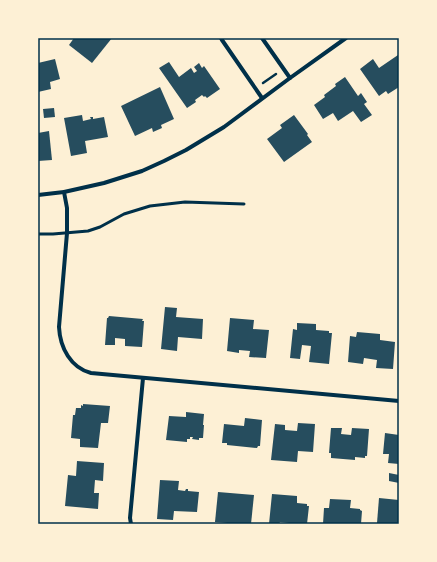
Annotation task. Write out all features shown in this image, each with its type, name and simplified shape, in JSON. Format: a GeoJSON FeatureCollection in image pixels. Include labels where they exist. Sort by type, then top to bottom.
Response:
{"type":"FeatureCollection","features":[{"type":"Feature","properties":{"kind":"street"},"geometry":{"type":"LineString","coordinates":[[222,38],[262,98]]}},
{"type":"Feature","properties":{"kind":"street"},"geometry":{"type":"LineString","coordinates":[[262,38],[290,78]]}},
{"type":"Feature","properties":{"kind":"street"},"geometry":{"type":"LineString","coordinates":[[38,195],[64,192],[104,183],[142,171],[186,150],[224,127],[346,38]]}},
{"type":"Feature","properties":{"kind":"street"},"geometry":{"type":"LineString","coordinates":[[64,192],[67,208],[67,233],[59,327],[60,336],[66,354],[71,361],[81,369],[91,374],[399,401]]}},
{"type":"Feature","properties":{"kind":"street"},"geometry":{"type":"LineString","coordinates":[[131,524],[130,518],[143,378]]}},
{"type":"Feature","properties":{"kind":"lane"},"geometry":{"type":"LineString","coordinates":[[38,234],[88,231],[100,227],[124,214],[150,206],[185,202],[244,204]]}},
{"type":"Feature","properties":{"kind":"path"},"geometry":{"type":"LineString","coordinates":[[263,83],[276,74]]}},
{"type":"Feature","properties":{"kind":"building"},"geometry":{"type":"Polygon","coordinates":[[[74,38],[112,38],[92,63],[69,45],[74,38]]]}},
{"type":"Feature","properties":{"kind":"building"},"geometry":{"type":"Polygon","coordinates":[[[398,55],[399,87],[388,94],[386,91],[379,96],[360,69],[373,59],[379,68],[398,55]]]}},
{"type":"Feature","properties":{"kind":"building"},"geometry":{"type":"Polygon","coordinates":[[[55,59],[60,79],[50,82],[51,89],[38,92],[38,63],[55,59]]]}},
{"type":"Feature","properties":{"kind":"building"},"geometry":{"type":"Polygon","coordinates":[[[169,62],[179,77],[191,68],[194,73],[197,71],[194,67],[199,63],[202,68],[204,66],[220,89],[207,98],[202,95],[195,100],[196,102],[187,108],[159,68],[169,62]]]}},
{"type":"Feature","properties":{"kind":"building"},"geometry":{"type":"Polygon","coordinates":[[[345,77],[358,96],[361,93],[367,102],[364,104],[372,115],[361,122],[353,111],[338,121],[333,113],[323,119],[314,105],[336,86],[335,84],[345,77]]]}},
{"type":"Feature","properties":{"kind":"building"},"geometry":{"type":"Polygon","coordinates":[[[160,87],[174,119],[161,125],[162,128],[153,132],[152,128],[135,136],[121,106],[160,87]]]}},
{"type":"Feature","properties":{"kind":"building"},"geometry":{"type":"Polygon","coordinates":[[[54,108],[55,117],[44,118],[43,109],[54,108]]]}},
{"type":"Feature","properties":{"kind":"building"},"geometry":{"type":"Polygon","coordinates":[[[82,115],[83,121],[91,119],[90,117],[93,117],[93,119],[104,117],[108,137],[85,141],[87,153],[71,156],[64,118],[82,115]]]}},
{"type":"Feature","properties":{"kind":"building"},"geometry":{"type":"Polygon","coordinates":[[[294,115],[312,142],[284,162],[267,139],[282,128],[280,125],[294,115]]]}},
{"type":"Feature","properties":{"kind":"building"},"geometry":{"type":"Polygon","coordinates":[[[49,131],[52,160],[38,161],[38,133],[49,131]]]}},
{"type":"Feature","properties":{"kind":"building"},"geometry":{"type":"Polygon","coordinates":[[[165,307],[177,308],[176,317],[203,319],[202,339],[178,337],[177,351],[161,349],[165,307]]]}},
{"type":"Feature","properties":{"kind":"building"},"geometry":{"type":"Polygon","coordinates":[[[109,316],[143,319],[142,347],[125,346],[125,339],[115,338],[115,345],[105,345],[107,318],[109,316]]]}},
{"type":"Feature","properties":{"kind":"building"},"geometry":{"type":"Polygon","coordinates":[[[230,318],[254,320],[253,329],[269,330],[266,358],[249,357],[250,351],[239,350],[239,353],[227,351],[230,318]]]}},
{"type":"Feature","properties":{"kind":"building"},"geometry":{"type":"Polygon","coordinates":[[[297,323],[316,324],[316,330],[329,331],[329,333],[332,333],[329,364],[309,362],[311,346],[302,345],[300,359],[290,358],[293,329],[297,330],[297,323]]]}},
{"type":"Feature","properties":{"kind":"building"},"geometry":{"type":"Polygon","coordinates":[[[357,332],[380,334],[380,340],[395,342],[393,369],[376,368],[377,360],[364,358],[363,364],[348,362],[350,336],[356,337],[357,332]]]}},
{"type":"Feature","properties":{"kind":"building"},"geometry":{"type":"Polygon","coordinates":[[[83,404],[110,406],[108,423],[101,423],[98,448],[80,447],[80,439],[71,438],[73,415],[75,415],[76,408],[81,408],[81,405],[83,406],[83,404]]]}},
{"type":"Feature","properties":{"kind":"building"},"geometry":{"type":"Polygon","coordinates":[[[186,412],[204,414],[203,438],[199,438],[199,440],[192,439],[193,437],[190,437],[190,439],[187,439],[187,442],[166,440],[169,416],[186,417],[186,412]]]}},
{"type":"Feature","properties":{"kind":"building"},"geometry":{"type":"Polygon","coordinates":[[[245,418],[262,420],[260,446],[257,448],[227,445],[227,443],[222,443],[224,424],[244,426],[245,418]]]}},
{"type":"Feature","properties":{"kind":"building"},"geometry":{"type":"Polygon","coordinates":[[[298,423],[315,424],[313,452],[298,451],[297,462],[271,460],[275,424],[285,425],[285,430],[297,431],[298,423]]]}},
{"type":"Feature","properties":{"kind":"building"},"geometry":{"type":"Polygon","coordinates":[[[331,428],[342,428],[341,434],[351,435],[352,428],[369,429],[367,456],[365,456],[365,458],[355,457],[355,460],[331,458],[331,453],[329,453],[331,428]]]}},
{"type":"Feature","properties":{"kind":"building"},"geometry":{"type":"Polygon","coordinates":[[[385,433],[399,435],[399,464],[388,463],[389,454],[383,454],[385,433]]]}},
{"type":"Feature","properties":{"kind":"building"},"geometry":{"type":"Polygon","coordinates":[[[77,461],[104,463],[103,481],[95,480],[94,493],[99,493],[98,509],[65,506],[68,475],[76,476],[77,461]]]}},
{"type":"Feature","properties":{"kind":"building"},"geometry":{"type":"Polygon","coordinates":[[[389,473],[399,475],[399,483],[389,481],[389,473]]]}},
{"type":"Feature","properties":{"kind":"building"},"geometry":{"type":"Polygon","coordinates":[[[160,480],[179,481],[178,490],[185,491],[188,489],[188,491],[199,492],[197,512],[174,511],[173,520],[157,519],[160,480]]]}},
{"type":"Feature","properties":{"kind":"building"},"geometry":{"type":"Polygon","coordinates":[[[218,492],[254,495],[251,524],[215,522],[218,492]]]}},
{"type":"Feature","properties":{"kind":"building"},"geometry":{"type":"Polygon","coordinates":[[[272,494],[297,496],[297,503],[307,504],[307,506],[309,506],[307,524],[289,524],[280,522],[279,524],[269,524],[272,494]]]}},
{"type":"Feature","properties":{"kind":"building"},"geometry":{"type":"Polygon","coordinates":[[[379,498],[399,500],[399,524],[377,523],[379,498]]]}},
{"type":"Feature","properties":{"kind":"building"},"geometry":{"type":"Polygon","coordinates":[[[330,499],[351,500],[350,508],[360,509],[362,511],[361,524],[323,524],[324,508],[329,508],[330,499]]]}}]}
